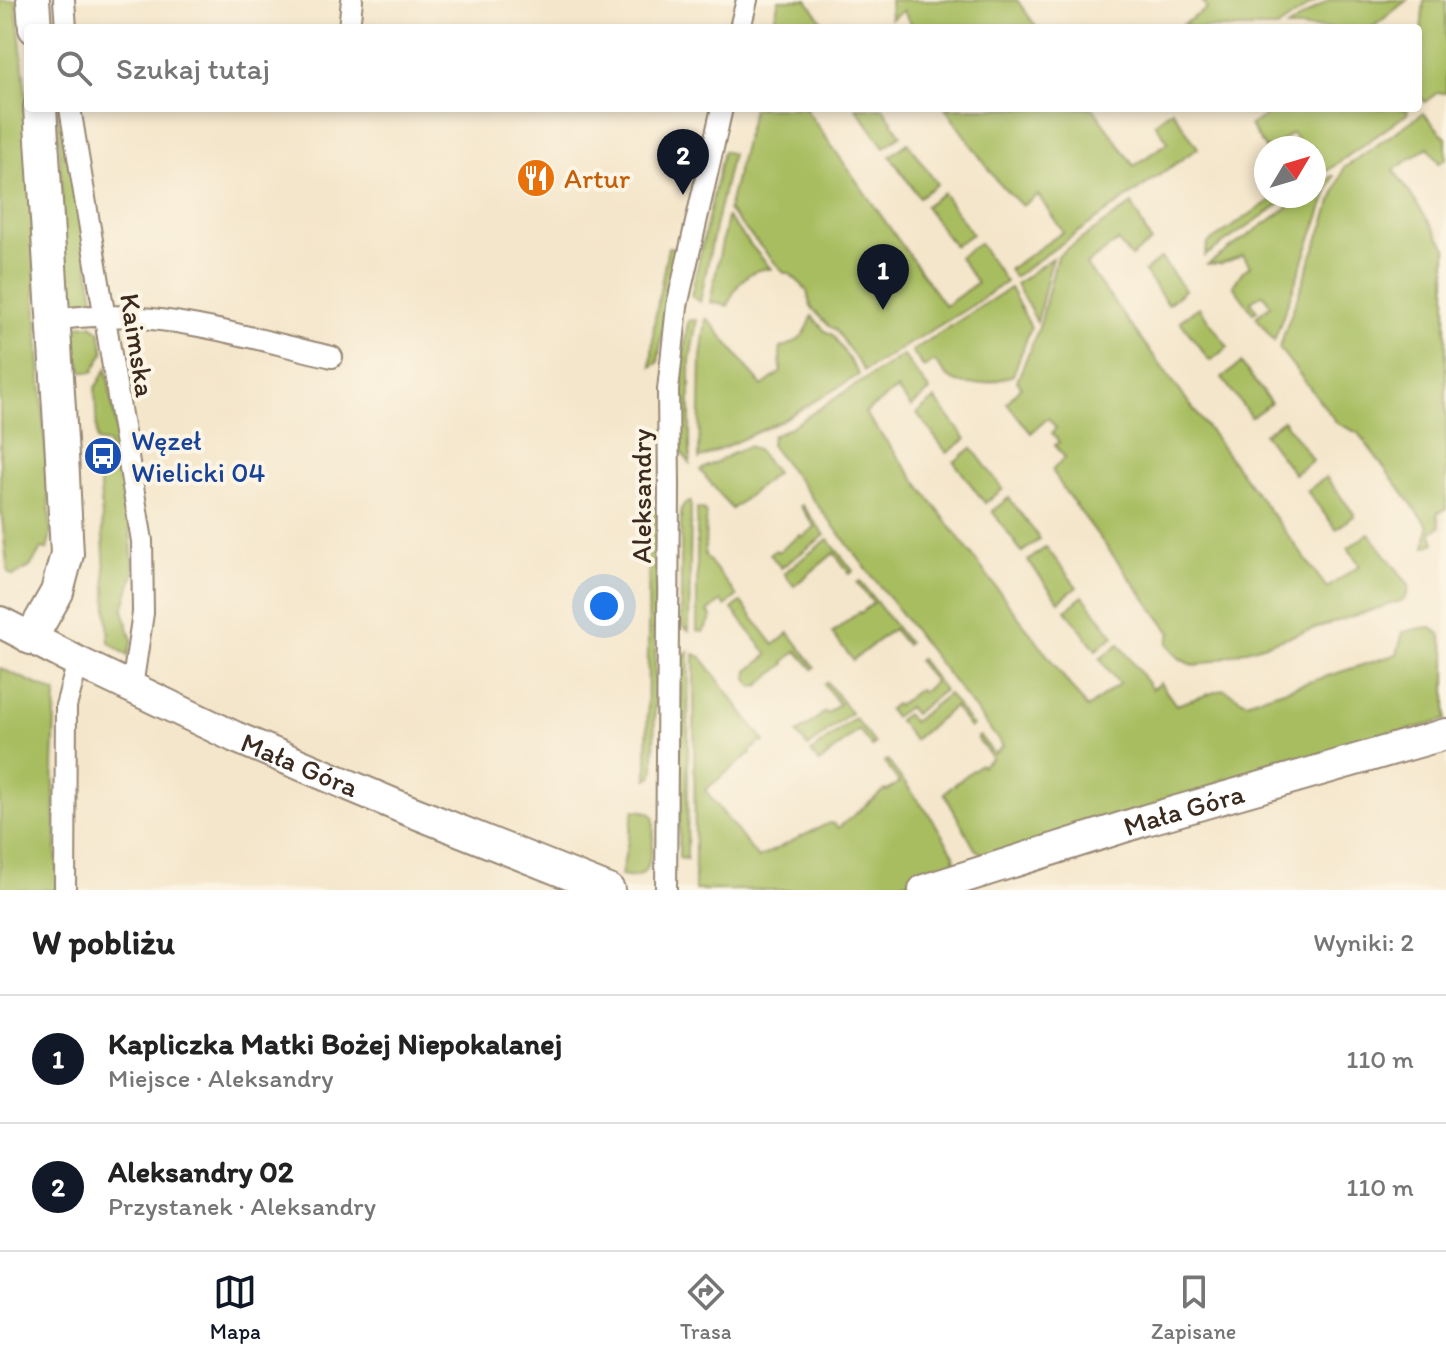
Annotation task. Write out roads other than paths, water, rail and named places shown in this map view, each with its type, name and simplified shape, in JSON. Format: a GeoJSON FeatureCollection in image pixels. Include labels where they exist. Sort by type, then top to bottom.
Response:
{"type":"FeatureCollection","features":[{"type":"Feature","properties":{"kind":"main road"},"geometry":{"type":"LineString","coordinates":[[33,0],[35,24]]}},
{"type":"Feature","properties":{"kind":"main road"},"geometry":{"type":"LineString","coordinates":[[31,638],[57,592],[67,554],[40,112]]}},
{"type":"Feature","properties":{"kind":"street"},"geometry":{"type":"LineString","coordinates":[[64,0],[66,24]]}},
{"type":"Feature","properties":{"kind":"street"},"geometry":{"type":"LineString","coordinates":[[349,24],[352,0]]}},
{"type":"Feature","properties":{"kind":"street"},"geometry":{"type":"LineString","coordinates":[[741,24],[747,0]]}},
{"type":"Feature","properties":{"kind":"street","name":"Kaimska"},"geometry":{"type":"LineString","coordinates":[[71,112],[142,541],[143,613],[132,687]]}},
{"type":"Feature","properties":{"kind":"street","name":"Aleksandry"},"geometry":{"type":"LineString","coordinates":[[666,890],[668,390],[677,306],[721,112]]}},
{"type":"Feature","properties":{"kind":"street"},"geometry":{"type":"LineString","coordinates":[[52,320],[106,315],[151,319],[202,327],[332,357]]}},
{"type":"Feature","properties":{"kind":"street","name":"Mała Góra"},"geometry":{"type":"LineString","coordinates":[[0,622],[263,749],[609,890]]}},
{"type":"Feature","properties":{"kind":"street"},"geometry":{"type":"LineString","coordinates":[[65,890],[66,706],[78,662]]}},
{"type":"Feature","properties":{"kind":"street","name":"Mała Góra"},"geometry":{"type":"LineString","coordinates":[[924,890],[1160,815],[1446,734]]}},
{"type":"Feature","properties":{"kind":"place","name":"Artur"},"geometry":{"type":"Point","coordinates":[536,178]}},
{"type":"Feature","properties":{"kind":"place","name":"Aleksandry 02"},"geometry":{"type":"Point","coordinates":[683,195]}},
{"type":"Feature","properties":{"kind":"place","name":"Kapliczka Matki Bożej Niepokalanej"},"geometry":{"type":"Point","coordinates":[883,310]}},
{"type":"Feature","properties":{"kind":"place","name":"Węzeł Wielicki 04"},"geometry":{"type":"Point","coordinates":[103,456]}}]}
